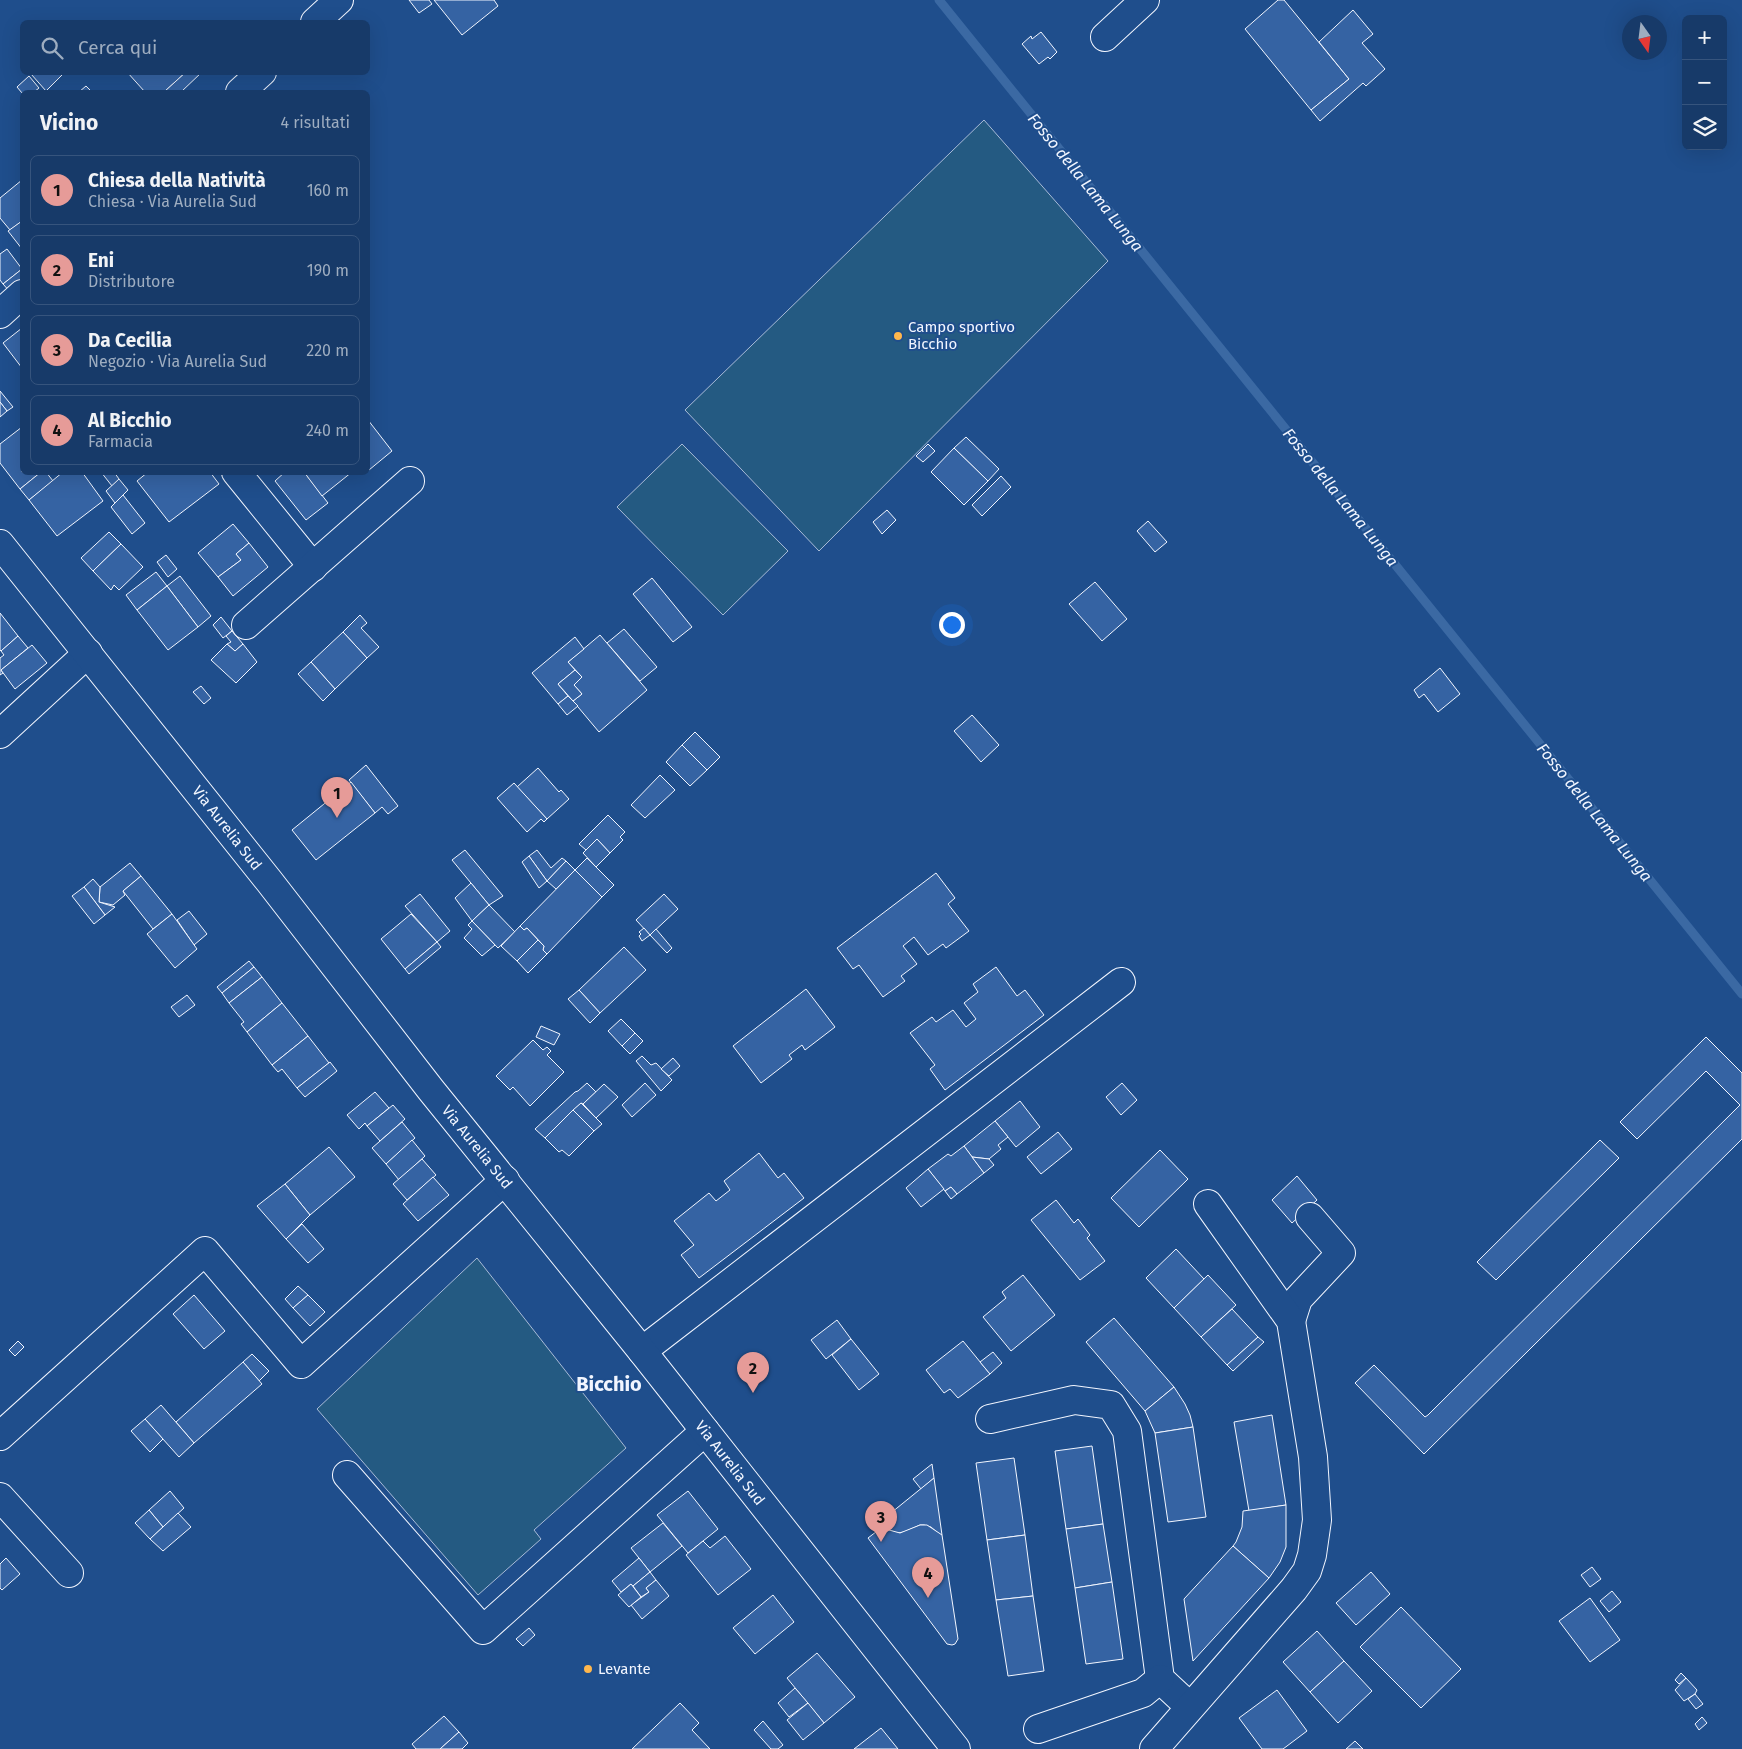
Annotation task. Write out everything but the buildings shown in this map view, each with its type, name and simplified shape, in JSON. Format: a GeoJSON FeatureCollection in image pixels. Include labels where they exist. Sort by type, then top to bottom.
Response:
{"type":"FeatureCollection","features":[{"type":"Feature","properties":{"kind":"street"},"geometry":{"type":"LineString","coordinates":[[317,20],[339,0]]}},
{"type":"Feature","properties":{"kind":"street"},"geometry":{"type":"LineString","coordinates":[[1105,38],[1145,0]]}},
{"type":"Feature","properties":{"kind":"street"},"geometry":{"type":"LineString","coordinates":[[242,90],[259,75]]}},
{"type":"Feature","properties":{"kind":"street"},"geometry":{"type":"LineString","coordinates":[[0,314],[20,296]]}},
{"type":"Feature","properties":{"kind":"street"},"geometry":{"type":"LineString","coordinates":[[238,475],[313,568]]}},
{"type":"Feature","properties":{"kind":"street"},"geometry":{"type":"LineString","coordinates":[[246,625],[410,481]]}},
{"type":"Feature","properties":{"kind":"street","name":"Via Aurelia Sud"},"geometry":{"type":"LineString","coordinates":[[0,544],[274,888],[431,1090],[642,1351],[956,1749]]}},
{"type":"Feature","properties":{"kind":"street"},"geometry":{"type":"LineString","coordinates":[[0,734],[88,653]]}},
{"type":"Feature","properties":{"kind":"street"},"geometry":{"type":"LineString","coordinates":[[642,1351],[1121,982]]}},
{"type":"Feature","properties":{"kind":"street"},"geometry":{"type":"LineString","coordinates":[[0,1436],[205,1251],[301,1364],[505,1180]]}},
{"type":"Feature","properties":{"kind":"street"},"geometry":{"type":"LineString","coordinates":[[1154,1749],[1294,1589],[1307,1570],[1312,1554],[1317,1520],[1313,1457],[1291,1321],[1208,1204]]}},
{"type":"Feature","properties":{"kind":"street"},"geometry":{"type":"LineString","coordinates":[[1291,1321],[1298,1299],[1341,1253],[1310,1216]]}},
{"type":"Feature","properties":{"kind":"street"},"geometry":{"type":"LineString","coordinates":[[990,1419],[1074,1400],[1111,1405],[1127,1431],[1160,1679],[1190,1707]]}},
{"type":"Feature","properties":{"kind":"street"},"geometry":{"type":"LineString","coordinates":[[347,1474],[483,1630],[705,1431]]}},
{"type":"Feature","properties":{"kind":"street"},"geometry":{"type":"LineString","coordinates":[[0,1497],[69,1573]]}},
{"type":"Feature","properties":{"kind":"street"},"geometry":{"type":"LineString","coordinates":[[1038,1728],[1143,1693],[1160,1679]]}},
{"type":"Feature","properties":{"kind":"shaded area","name":"Campo sportivo Bicchio"},"geometry":{"type":"Polygon","coordinates":[[[984,120],[1108,261],[819,551],[685,410],[984,120]]]}},
{"type":"Feature","properties":{"kind":"shaded area"},"geometry":{"type":"Polygon","coordinates":[[[682,444],[788,551],[723,615],[617,507],[682,444]]]}},
{"type":"Feature","properties":{"kind":"shaded area"},"geometry":{"type":"Polygon","coordinates":[[[477,1258],[626,1448],[534,1530],[541,1539],[478,1595],[317,1409],[477,1258]]]}},
{"type":"Feature","properties":{"kind":"waterway","name":"Fosso della Lama Lunga"},"geometry":{"type":"LineString","coordinates":[[939,0],[1742,994]]}},
{"type":"Feature","properties":{"kind":"place","name":"Campo sportivo Bicchio"},"geometry":{"type":"Point","coordinates":[898,336]}},
{"type":"Feature","properties":{"kind":"place","name":"Chiesa della Natività"},"geometry":{"type":"Point","coordinates":[337,818]}},
{"type":"Feature","properties":{"kind":"place","name":"Eni"},"geometry":{"type":"Point","coordinates":[753,1393]}},
{"type":"Feature","properties":{"kind":"place","name":"Da Cecilia"},"geometry":{"type":"Point","coordinates":[881,1542]}},
{"type":"Feature","properties":{"kind":"place","name":"Al Bicchio"},"geometry":{"type":"Point","coordinates":[928,1598]}},
{"type":"Feature","properties":{"kind":"place","name":"Levante"},"geometry":{"type":"Point","coordinates":[588,1669]}},
{"type":"Feature","properties":{"kind":"district","name":"Bicchio"},"geometry":{"type":"Point","coordinates":[609,1384]}}]}
